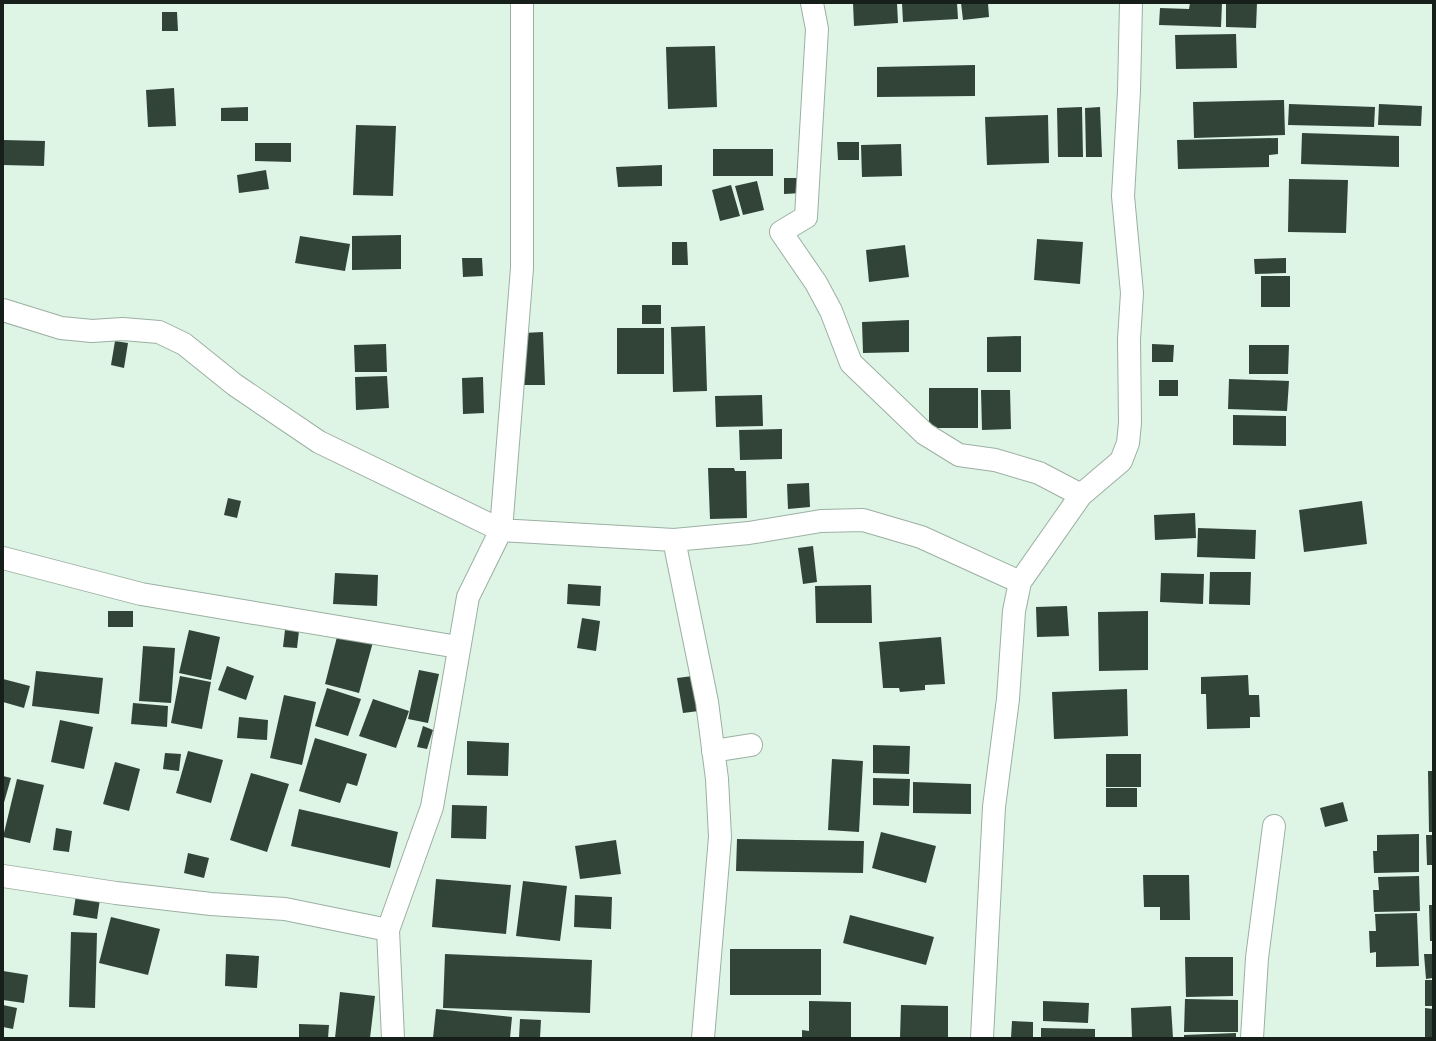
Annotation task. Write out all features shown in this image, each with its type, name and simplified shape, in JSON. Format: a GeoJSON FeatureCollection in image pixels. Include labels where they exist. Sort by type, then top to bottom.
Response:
{"type":"FeatureCollection","features":[{"type":"Feature","properties":{"kind":"street"},"geometry":{"type":"LineString","coordinates":[[392,1038],[388,930],[432,807],[458,647],[468,597],[501,530],[522,268],[522,3]]}},
{"type":"Feature","properties":{"kind":"street"},"geometry":{"type":"LineString","coordinates":[[812,3],[817,29],[806,217],[781,232],[816,283],[831,311],[851,363],[924,434],[959,455],[995,460],[1039,473],[1081,495]]}},
{"type":"Feature","properties":{"kind":"street"},"geometry":{"type":"LineString","coordinates":[[982,1038],[994,807],[1008,699],[1014,611],[1020,582],[1081,495],[1121,461],[1128,443],[1130,423],[1130,339],[1132,294],[1123,196],[1129,91],[1131,3]]}},
{"type":"Feature","properties":{"kind":"street"},"geometry":{"type":"LineString","coordinates":[[3,310],[61,328],[92,331],[123,329],[158,332],[184,344],[235,385],[319,442],[501,530],[674,540],[749,533],[821,522],[862,520],[921,537],[1020,582]]}},
{"type":"Feature","properties":{"kind":"street"},"geometry":{"type":"LineString","coordinates":[[674,540],[707,702],[713,751],[720,837],[703,1038]]}},
{"type":"Feature","properties":{"kind":"street"},"geometry":{"type":"LineString","coordinates":[[3,558],[141,594],[458,647]]}},
{"type":"Feature","properties":{"kind":"street"},"geometry":{"type":"LineString","coordinates":[[713,751],[751,745]]}},
{"type":"Feature","properties":{"kind":"street"},"geometry":{"type":"LineString","coordinates":[[1252,1038],[1257,958],[1274,826]]}},
{"type":"Feature","properties":{"kind":"street"},"geometry":{"type":"LineString","coordinates":[[3,876],[116,893],[211,904],[285,909],[388,930]]}},
{"type":"Feature","properties":{"kind":"building"},"geometry":{"type":"Polygon","coordinates":[[[853,3],[897,3],[898,23],[854,26],[853,3]]]}},
{"type":"Feature","properties":{"kind":"building"},"geometry":{"type":"Polygon","coordinates":[[[902,3],[957,3],[958,19],[903,22],[902,3]]]}},
{"type":"Feature","properties":{"kind":"building"},"geometry":{"type":"Polygon","coordinates":[[[961,3],[988,3],[989,17],[963,20],[961,3]]]}},
{"type":"Feature","properties":{"kind":"building"},"geometry":{"type":"Polygon","coordinates":[[[1190,3],[1222,3],[1221,27],[1159,25],[1160,8],[1189,9],[1190,3]]]}},
{"type":"Feature","properties":{"kind":"building"},"geometry":{"type":"Polygon","coordinates":[[[1226,3],[1257,3],[1256,28],[1226,27],[1226,3]]]}},
{"type":"Feature","properties":{"kind":"building"},"geometry":{"type":"Polygon","coordinates":[[[162,12],[177,12],[178,31],[162,31],[162,12]]]}},
{"type":"Feature","properties":{"kind":"building"},"geometry":{"type":"Polygon","coordinates":[[[1236,34],[1237,68],[1176,69],[1175,35],[1236,34]]]}},
{"type":"Feature","properties":{"kind":"building"},"geometry":{"type":"Polygon","coordinates":[[[715,46],[717,107],[668,109],[666,47],[715,46]]]}},
{"type":"Feature","properties":{"kind":"building"},"geometry":{"type":"Polygon","coordinates":[[[975,65],[975,96],[877,97],[877,67],[975,65]]]}},
{"type":"Feature","properties":{"kind":"building"},"geometry":{"type":"Polygon","coordinates":[[[174,88],[176,126],[148,127],[146,90],[174,88]]]}},
{"type":"Feature","properties":{"kind":"building"},"geometry":{"type":"Polygon","coordinates":[[[1284,100],[1285,135],[1194,138],[1193,102],[1284,100]]]}},
{"type":"Feature","properties":{"kind":"building"},"geometry":{"type":"Polygon","coordinates":[[[1289,104],[1375,107],[1374,127],[1288,125],[1289,104]]]}},
{"type":"Feature","properties":{"kind":"building"},"geometry":{"type":"Polygon","coordinates":[[[1379,104],[1422,106],[1421,126],[1378,125],[1379,104]]]}},
{"type":"Feature","properties":{"kind":"building"},"geometry":{"type":"Polygon","coordinates":[[[248,107],[248,121],[221,121],[221,108],[248,107]]]}},
{"type":"Feature","properties":{"kind":"building"},"geometry":{"type":"Polygon","coordinates":[[[1082,107],[1083,157],[1058,157],[1057,108],[1082,107]]]}},
{"type":"Feature","properties":{"kind":"building"},"geometry":{"type":"Polygon","coordinates":[[[1100,107],[1102,157],[1086,157],[1085,108],[1100,107]]]}},
{"type":"Feature","properties":{"kind":"building"},"geometry":{"type":"Polygon","coordinates":[[[1048,115],[1049,163],[987,165],[985,117],[1048,115]]]}},
{"type":"Feature","properties":{"kind":"building"},"geometry":{"type":"Polygon","coordinates":[[[356,125],[396,126],[393,196],[353,195],[356,125]]]}},
{"type":"Feature","properties":{"kind":"building"},"geometry":{"type":"Polygon","coordinates":[[[1302,133],[1399,136],[1399,167],[1301,164],[1302,133]]]}},
{"type":"Feature","properties":{"kind":"building"},"geometry":{"type":"Polygon","coordinates":[[[1278,138],[1278,154],[1269,155],[1269,167],[1178,169],[1177,140],[1278,138]]]}},
{"type":"Feature","properties":{"kind":"building"},"geometry":{"type":"Polygon","coordinates":[[[3,140],[45,141],[44,166],[3,165],[3,140]]]}},
{"type":"Feature","properties":{"kind":"building"},"geometry":{"type":"Polygon","coordinates":[[[837,142],[859,142],[859,160],[838,160],[837,142]]]}},
{"type":"Feature","properties":{"kind":"building"},"geometry":{"type":"Polygon","coordinates":[[[255,143],[291,143],[291,162],[255,161],[255,143]]]}},
{"type":"Feature","properties":{"kind":"building"},"geometry":{"type":"Polygon","coordinates":[[[901,144],[902,176],[862,177],[861,145],[901,144]]]}},
{"type":"Feature","properties":{"kind":"building"},"geometry":{"type":"Polygon","coordinates":[[[713,149],[773,149],[773,176],[713,176],[713,149]]]}},
{"type":"Feature","properties":{"kind":"building"},"geometry":{"type":"Polygon","coordinates":[[[662,165],[662,186],[618,187],[616,167],[662,165]]]}},
{"type":"Feature","properties":{"kind":"building"},"geometry":{"type":"Polygon","coordinates":[[[266,170],[269,189],[239,193],[237,175],[266,170]]]}},
{"type":"Feature","properties":{"kind":"building"},"geometry":{"type":"Polygon","coordinates":[[[784,178],[801,178],[802,193],[784,194],[784,178]]]}},
{"type":"Feature","properties":{"kind":"building"},"geometry":{"type":"Polygon","coordinates":[[[1289,179],[1348,180],[1346,233],[1288,232],[1289,179]]]}},
{"type":"Feature","properties":{"kind":"building"},"geometry":{"type":"Polygon","coordinates":[[[757,181],[764,210],[743,215],[735,186],[757,181]]]}},
{"type":"Feature","properties":{"kind":"building"},"geometry":{"type":"Polygon","coordinates":[[[731,185],[740,216],[720,221],[712,190],[731,185]]]}},
{"type":"Feature","properties":{"kind":"building"},"geometry":{"type":"Polygon","coordinates":[[[401,235],[401,269],[352,270],[352,236],[401,235]]]}},
{"type":"Feature","properties":{"kind":"building"},"geometry":{"type":"Polygon","coordinates":[[[300,236],[350,244],[345,271],[295,263],[300,236]]]}},
{"type":"Feature","properties":{"kind":"building"},"geometry":{"type":"Polygon","coordinates":[[[1037,239],[1083,242],[1080,284],[1034,280],[1037,239]]]}},
{"type":"Feature","properties":{"kind":"building"},"geometry":{"type":"Polygon","coordinates":[[[672,242],[687,242],[688,265],[672,265],[672,242]]]}},
{"type":"Feature","properties":{"kind":"building"},"geometry":{"type":"Polygon","coordinates":[[[905,245],[909,277],[869,282],[866,250],[905,245]]]}},
{"type":"Feature","properties":{"kind":"building"},"geometry":{"type":"Polygon","coordinates":[[[462,258],[482,258],[483,276],[463,277],[462,258]]]}},
{"type":"Feature","properties":{"kind":"building"},"geometry":{"type":"Polygon","coordinates":[[[1286,258],[1286,273],[1255,274],[1254,259],[1286,258]]]}},
{"type":"Feature","properties":{"kind":"building"},"geometry":{"type":"Polygon","coordinates":[[[1261,276],[1290,276],[1290,307],[1261,307],[1261,276]]]}},
{"type":"Feature","properties":{"kind":"building"},"geometry":{"type":"Polygon","coordinates":[[[642,305],[661,305],[661,324],[642,324],[642,305]]]}},
{"type":"Feature","properties":{"kind":"building"},"geometry":{"type":"Polygon","coordinates":[[[909,320],[909,352],[863,353],[862,322],[909,320]]]}},
{"type":"Feature","properties":{"kind":"building"},"geometry":{"type":"Polygon","coordinates":[[[705,326],[707,391],[673,392],[671,327],[705,326]]]}},
{"type":"Feature","properties":{"kind":"building"},"geometry":{"type":"Polygon","coordinates":[[[617,328],[664,328],[664,374],[617,374],[617,328]]]}},
{"type":"Feature","properties":{"kind":"building"},"geometry":{"type":"Polygon","coordinates":[[[543,332],[545,385],[524,385],[523,333],[543,332]]]}},
{"type":"Feature","properties":{"kind":"building"},"geometry":{"type":"Polygon","coordinates":[[[1021,336],[1021,372],[987,372],[987,337],[1021,336]]]}},
{"type":"Feature","properties":{"kind":"building"},"geometry":{"type":"Polygon","coordinates":[[[115,341],[128,343],[124,368],[111,365],[115,341]]]}},
{"type":"Feature","properties":{"kind":"building"},"geometry":{"type":"Polygon","coordinates":[[[386,344],[387,372],[355,372],[354,345],[386,344]]]}},
{"type":"Feature","properties":{"kind":"building"},"geometry":{"type":"Polygon","coordinates":[[[1152,344],[1174,345],[1173,362],[1152,362],[1152,344]]]}},
{"type":"Feature","properties":{"kind":"building"},"geometry":{"type":"Polygon","coordinates":[[[1249,345],[1289,345],[1288,374],[1249,374],[1249,345]]]}},
{"type":"Feature","properties":{"kind":"building"},"geometry":{"type":"Polygon","coordinates":[[[387,376],[389,408],[356,410],[355,377],[387,376]]]}},
{"type":"Feature","properties":{"kind":"building"},"geometry":{"type":"Polygon","coordinates":[[[483,377],[484,413],[463,414],[462,378],[483,377]]]}},
{"type":"Feature","properties":{"kind":"building"},"geometry":{"type":"Polygon","coordinates":[[[1229,379],[1289,381],[1287,411],[1228,409],[1229,379]]]}},
{"type":"Feature","properties":{"kind":"building"},"geometry":{"type":"Polygon","coordinates":[[[1159,380],[1178,380],[1178,396],[1159,396],[1159,380]]]}},
{"type":"Feature","properties":{"kind":"building"},"geometry":{"type":"Polygon","coordinates":[[[929,388],[978,388],[978,428],[929,428],[929,388]]]}},
{"type":"Feature","properties":{"kind":"building"},"geometry":{"type":"Polygon","coordinates":[[[981,390],[1010,390],[1011,429],[982,430],[981,390]]]}},
{"type":"Feature","properties":{"kind":"building"},"geometry":{"type":"Polygon","coordinates":[[[762,395],[763,426],[716,427],[715,396],[762,395]]]}},
{"type":"Feature","properties":{"kind":"building"},"geometry":{"type":"Polygon","coordinates":[[[1233,415],[1286,416],[1286,446],[1233,445],[1233,415]]]}},
{"type":"Feature","properties":{"kind":"building"},"geometry":{"type":"Polygon","coordinates":[[[782,429],[782,459],[740,460],[739,430],[782,429]]]}},
{"type":"Feature","properties":{"kind":"building"},"geometry":{"type":"Polygon","coordinates":[[[708,468],[734,468],[735,471],[746,471],[747,518],[710,519],[708,468]]]}},
{"type":"Feature","properties":{"kind":"building"},"geometry":{"type":"Polygon","coordinates":[[[809,483],[810,507],[788,509],[787,484],[809,483]]]}},
{"type":"Feature","properties":{"kind":"building"},"geometry":{"type":"Polygon","coordinates":[[[228,498],[241,501],[237,518],[224,515],[228,498]]]}},
{"type":"Feature","properties":{"kind":"building"},"geometry":{"type":"Polygon","coordinates":[[[1362,501],[1367,544],[1304,552],[1299,510],[1362,501]]]}},
{"type":"Feature","properties":{"kind":"building"},"geometry":{"type":"Polygon","coordinates":[[[1195,513],[1196,538],[1155,540],[1154,515],[1195,513]]]}},
{"type":"Feature","properties":{"kind":"building"},"geometry":{"type":"Polygon","coordinates":[[[1198,528],[1256,530],[1255,559],[1197,557],[1198,528]]]}},
{"type":"Feature","properties":{"kind":"building"},"geometry":{"type":"Polygon","coordinates":[[[813,546],[817,582],[803,584],[798,548],[813,546]]]}},
{"type":"Feature","properties":{"kind":"building"},"geometry":{"type":"Polygon","coordinates":[[[1210,572],[1251,572],[1250,605],[1209,604],[1210,572]]]}},
{"type":"Feature","properties":{"kind":"building"},"geometry":{"type":"Polygon","coordinates":[[[335,573],[378,575],[377,606],[333,604],[335,573]]]}},
{"type":"Feature","properties":{"kind":"building"},"geometry":{"type":"Polygon","coordinates":[[[1161,573],[1204,574],[1203,604],[1160,602],[1161,573]]]}},
{"type":"Feature","properties":{"kind":"building"},"geometry":{"type":"Polygon","coordinates":[[[568,584],[601,586],[600,606],[567,604],[568,584]]]}},
{"type":"Feature","properties":{"kind":"building"},"geometry":{"type":"Polygon","coordinates":[[[871,585],[872,623],[816,623],[815,586],[871,585]]]}},
{"type":"Feature","properties":{"kind":"building"},"geometry":{"type":"Polygon","coordinates":[[[1067,606],[1069,636],[1037,637],[1036,607],[1067,606]]]}},
{"type":"Feature","properties":{"kind":"building"},"geometry":{"type":"Polygon","coordinates":[[[108,611],[133,611],[133,627],[108,627],[108,611]]]}},
{"type":"Feature","properties":{"kind":"building"},"geometry":{"type":"Polygon","coordinates":[[[1148,611],[1148,670],[1099,671],[1098,612],[1148,611]]]}},
{"type":"Feature","properties":{"kind":"building"},"geometry":{"type":"Polygon","coordinates":[[[582,618],[600,621],[596,651],[577,648],[582,618]]]}},
{"type":"Feature","properties":{"kind":"building"},"geometry":{"type":"Polygon","coordinates":[[[189,630],[220,637],[211,680],[179,673],[189,630]]]}},
{"type":"Feature","properties":{"kind":"building"},"geometry":{"type":"Polygon","coordinates":[[[285,630],[299,631],[297,648],[283,647],[285,630]]]}},
{"type":"Feature","properties":{"kind":"building"},"geometry":{"type":"Polygon","coordinates":[[[338,633],[373,642],[359,693],[325,684],[338,633]]]}},
{"type":"Feature","properties":{"kind":"building"},"geometry":{"type":"Polygon","coordinates":[[[941,637],[945,684],[925,685],[925,690],[900,692],[899,688],[883,688],[879,642],[941,637]]]}},
{"type":"Feature","properties":{"kind":"building"},"geometry":{"type":"Polygon","coordinates":[[[143,646],[175,648],[171,703],[139,701],[143,646]]]}},
{"type":"Feature","properties":{"kind":"building"},"geometry":{"type":"Polygon","coordinates":[[[227,666],[254,676],[246,700],[218,690],[227,666]]]}},
{"type":"Feature","properties":{"kind":"building"},"geometry":{"type":"Polygon","coordinates":[[[419,670],[439,674],[428,723],[408,719],[419,670]]]}},
{"type":"Feature","properties":{"kind":"building"},"geometry":{"type":"Polygon","coordinates":[[[36,671],[103,678],[99,714],[32,706],[36,671]]]}},
{"type":"Feature","properties":{"kind":"building"},"geometry":{"type":"Polygon","coordinates":[[[1248,675],[1249,695],[1259,695],[1260,717],[1250,717],[1250,728],[1207,729],[1206,694],[1201,694],[1201,677],[1248,675]]]}},
{"type":"Feature","properties":{"kind":"building"},"geometry":{"type":"Polygon","coordinates":[[[180,676],[211,682],[202,729],[171,723],[180,676]]]}},
{"type":"Feature","properties":{"kind":"building"},"geometry":{"type":"Polygon","coordinates":[[[693,676],[699,711],[683,713],[677,678],[693,676]]]}},
{"type":"Feature","properties":{"kind":"building"},"geometry":{"type":"Polygon","coordinates":[[[3,679],[30,686],[24,708],[3,702],[3,679]]]}},
{"type":"Feature","properties":{"kind":"building"},"geometry":{"type":"Polygon","coordinates":[[[327,688],[361,699],[348,736],[315,726],[327,688]]]}},
{"type":"Feature","properties":{"kind":"building"},"geometry":{"type":"Polygon","coordinates":[[[1127,689],[1128,736],[1054,739],[1052,692],[1127,689]]]}},
{"type":"Feature","properties":{"kind":"building"},"geometry":{"type":"Polygon","coordinates":[[[284,695],[316,702],[302,765],[270,758],[284,695]]]}},
{"type":"Feature","properties":{"kind":"building"},"geometry":{"type":"Polygon","coordinates":[[[373,699],[409,711],[396,748],[359,736],[373,699]]]}},
{"type":"Feature","properties":{"kind":"building"},"geometry":{"type":"Polygon","coordinates":[[[133,703],[168,706],[167,727],[131,724],[133,703]]]}},
{"type":"Feature","properties":{"kind":"building"},"geometry":{"type":"Polygon","coordinates":[[[239,717],[268,720],[267,740],[237,738],[239,717]]]}},
{"type":"Feature","properties":{"kind":"building"},"geometry":{"type":"Polygon","coordinates":[[[60,720],[93,727],[84,769],[51,762],[60,720]]]}},
{"type":"Feature","properties":{"kind":"building"},"geometry":{"type":"Polygon","coordinates":[[[423,726],[433,730],[427,749],[417,747],[423,726]]]}},
{"type":"Feature","properties":{"kind":"building"},"geometry":{"type":"Polygon","coordinates":[[[315,738],[367,754],[357,786],[347,783],[340,803],[299,791],[315,738]]]}},
{"type":"Feature","properties":{"kind":"building"},"geometry":{"type":"Polygon","coordinates":[[[467,741],[509,743],[508,776],[467,775],[467,741]]]}},
{"type":"Feature","properties":{"kind":"building"},"geometry":{"type":"Polygon","coordinates":[[[873,745],[910,746],[909,774],[873,773],[873,745]]]}},
{"type":"Feature","properties":{"kind":"building"},"geometry":{"type":"Polygon","coordinates":[[[188,751],[223,760],[211,803],[176,793],[188,751]]]}},
{"type":"Feature","properties":{"kind":"building"},"geometry":{"type":"Polygon","coordinates":[[[165,753],[181,754],[179,771],[163,769],[165,753]]]}},
{"type":"Feature","properties":{"kind":"building"},"geometry":{"type":"Polygon","coordinates":[[[1106,754],[1141,754],[1141,787],[1106,787],[1106,754]]]}},
{"type":"Feature","properties":{"kind":"building"},"geometry":{"type":"Polygon","coordinates":[[[832,759],[863,761],[859,832],[828,830],[832,759]]]}},
{"type":"Feature","properties":{"kind":"building"},"geometry":{"type":"Polygon","coordinates":[[[115,762],[140,769],[129,811],[103,804],[115,762]]]}},
{"type":"Feature","properties":{"kind":"building"},"geometry":{"type":"Polygon","coordinates":[[[1428,771],[1433,771],[1433,832],[1429,832],[1428,771]]]}},
{"type":"Feature","properties":{"kind":"building"},"geometry":{"type":"Polygon","coordinates":[[[251,773],[289,784],[267,852],[230,840],[251,773]]]}},
{"type":"Feature","properties":{"kind":"building"},"geometry":{"type":"Polygon","coordinates":[[[3,776],[11,778],[3,806],[3,776]]]}},
{"type":"Feature","properties":{"kind":"building"},"geometry":{"type":"Polygon","coordinates":[[[873,778],[910,779],[909,806],[873,805],[873,778]]]}},
{"type":"Feature","properties":{"kind":"building"},"geometry":{"type":"Polygon","coordinates":[[[17,779],[44,785],[30,843],[3,837],[17,779]]]}},
{"type":"Feature","properties":{"kind":"building"},"geometry":{"type":"Polygon","coordinates":[[[913,782],[971,784],[971,814],[913,813],[913,782]]]}},
{"type":"Feature","properties":{"kind":"building"},"geometry":{"type":"Polygon","coordinates":[[[1106,788],[1137,788],[1137,807],[1106,807],[1106,788]]]}},
{"type":"Feature","properties":{"kind":"building"},"geometry":{"type":"Polygon","coordinates":[[[1343,802],[1348,821],[1325,827],[1320,808],[1343,802]]]}},
{"type":"Feature","properties":{"kind":"building"},"geometry":{"type":"Polygon","coordinates":[[[452,805],[487,806],[486,839],[451,838],[452,805]]]}},
{"type":"Feature","properties":{"kind":"building"},"geometry":{"type":"Polygon","coordinates":[[[299,809],[398,832],[390,868],[291,846],[299,809]]]}},
{"type":"Feature","properties":{"kind":"building"},"geometry":{"type":"Polygon","coordinates":[[[56,828],[72,831],[69,852],[53,850],[56,828]]]}},
{"type":"Feature","properties":{"kind":"building"},"geometry":{"type":"Polygon","coordinates":[[[881,832],[936,846],[926,883],[872,868],[881,832]]]}},
{"type":"Feature","properties":{"kind":"building"},"geometry":{"type":"Polygon","coordinates":[[[1419,834],[1419,872],[1374,873],[1373,851],[1377,851],[1377,835],[1419,834]]]}},
{"type":"Feature","properties":{"kind":"building"},"geometry":{"type":"Polygon","coordinates":[[[1426,835],[1433,835],[1433,865],[1427,865],[1426,835]]]}},
{"type":"Feature","properties":{"kind":"building"},"geometry":{"type":"Polygon","coordinates":[[[737,839],[864,841],[863,873],[736,871],[737,839]]]}},
{"type":"Feature","properties":{"kind":"building"},"geometry":{"type":"Polygon","coordinates":[[[616,840],[621,874],[580,879],[575,846],[616,840]]]}},
{"type":"Feature","properties":{"kind":"building"},"geometry":{"type":"Polygon","coordinates":[[[188,853],[209,858],[204,878],[184,873],[188,853]]]}},
{"type":"Feature","properties":{"kind":"building"},"geometry":{"type":"Polygon","coordinates":[[[1143,875],[1189,875],[1190,920],[1160,920],[1160,907],[1144,907],[1143,875]]]}},
{"type":"Feature","properties":{"kind":"building"},"geometry":{"type":"Polygon","coordinates":[[[1419,876],[1420,911],[1374,912],[1373,890],[1379,890],[1378,877],[1419,876]]]}},
{"type":"Feature","properties":{"kind":"building"},"geometry":{"type":"Polygon","coordinates":[[[436,879],[511,885],[506,934],[432,927],[436,879]]]}},
{"type":"Feature","properties":{"kind":"building"},"geometry":{"type":"Polygon","coordinates":[[[523,881],[567,886],[560,941],[516,936],[523,881]]]}},
{"type":"Feature","properties":{"kind":"building"},"geometry":{"type":"Polygon","coordinates":[[[76,895],[100,899],[97,919],[73,915],[76,895]]]}},
{"type":"Feature","properties":{"kind":"building"},"geometry":{"type":"Polygon","coordinates":[[[575,895],[612,897],[611,929],[574,927],[575,895]]]}},
{"type":"Feature","properties":{"kind":"building"},"geometry":{"type":"Polygon","coordinates":[[[1429,905],[1433,905],[1433,941],[1430,941],[1429,905]]]}},
{"type":"Feature","properties":{"kind":"building"},"geometry":{"type":"Polygon","coordinates":[[[1417,913],[1419,966],[1376,967],[1376,952],[1370,953],[1369,931],[1376,931],[1375,914],[1417,913]]]}},
{"type":"Feature","properties":{"kind":"building"},"geometry":{"type":"Polygon","coordinates":[[[850,915],[934,937],[926,965],[843,943],[850,915]]]}},
{"type":"Feature","properties":{"kind":"building"},"geometry":{"type":"Polygon","coordinates":[[[111,917],[160,929],[148,975],[99,963],[111,917]]]}},
{"type":"Feature","properties":{"kind":"building"},"geometry":{"type":"Polygon","coordinates":[[[71,932],[97,933],[95,1008],[69,1007],[71,932]]]}},
{"type":"Feature","properties":{"kind":"building"},"geometry":{"type":"Polygon","coordinates":[[[730,949],[821,949],[821,995],[730,995],[730,949]]]}},
{"type":"Feature","properties":{"kind":"building"},"geometry":{"type":"Polygon","coordinates":[[[226,954],[259,956],[257,988],[225,986],[226,954]]]}},
{"type":"Feature","properties":{"kind":"building"},"geometry":{"type":"Polygon","coordinates":[[[445,954],[592,960],[590,1013],[443,1008],[445,954]]]}},
{"type":"Feature","properties":{"kind":"building"},"geometry":{"type":"Polygon","coordinates":[[[1424,954],[1433,954],[1433,978],[1426,979],[1424,954]]]}},
{"type":"Feature","properties":{"kind":"building"},"geometry":{"type":"Polygon","coordinates":[[[1185,957],[1233,957],[1233,996],[1186,997],[1185,957]]]}},
{"type":"Feature","properties":{"kind":"building"},"geometry":{"type":"Polygon","coordinates":[[[3,971],[28,975],[24,1003],[3,1000],[3,971]]]}},
{"type":"Feature","properties":{"kind":"building"},"geometry":{"type":"Polygon","coordinates":[[[1425,980],[1433,980],[1433,1006],[1425,1006],[1425,980]]]}},
{"type":"Feature","properties":{"kind":"building"},"geometry":{"type":"Polygon","coordinates":[[[340,992],[375,996],[370,1038],[335,1038],[340,992]]]}},
{"type":"Feature","properties":{"kind":"building"},"geometry":{"type":"Polygon","coordinates":[[[1185,999],[1238,1000],[1238,1032],[1184,1032],[1185,999]]]}},
{"type":"Feature","properties":{"kind":"building"},"geometry":{"type":"Polygon","coordinates":[[[809,1001],[851,1002],[851,1038],[802,1038],[802,1030],[809,1031],[809,1001]]]}},
{"type":"Feature","properties":{"kind":"building"},"geometry":{"type":"Polygon","coordinates":[[[1043,1001],[1089,1003],[1088,1023],[1043,1021],[1043,1001]]]}},
{"type":"Feature","properties":{"kind":"building"},"geometry":{"type":"Polygon","coordinates":[[[3,1005],[17,1008],[13,1029],[3,1027],[3,1005]]]}},
{"type":"Feature","properties":{"kind":"building"},"geometry":{"type":"Polygon","coordinates":[[[901,1005],[948,1006],[948,1038],[900,1038],[901,1005]]]}},
{"type":"Feature","properties":{"kind":"building"},"geometry":{"type":"Polygon","coordinates":[[[1171,1006],[1173,1038],[1132,1038],[1131,1008],[1171,1006]]]}},
{"type":"Feature","properties":{"kind":"building"},"geometry":{"type":"Polygon","coordinates":[[[1425,1008],[1433,1009],[1433,1038],[1425,1038],[1425,1008]]]}},
{"type":"Feature","properties":{"kind":"building"},"geometry":{"type":"Polygon","coordinates":[[[436,1009],[512,1017],[510,1038],[433,1038],[436,1009]]]}},
{"type":"Feature","properties":{"kind":"building"},"geometry":{"type":"Polygon","coordinates":[[[520,1019],[541,1020],[540,1038],[519,1038],[520,1019]]]}},
{"type":"Feature","properties":{"kind":"building"},"geometry":{"type":"Polygon","coordinates":[[[1012,1021],[1033,1022],[1033,1038],[1011,1038],[1012,1021]]]}},
{"type":"Feature","properties":{"kind":"building"},"geometry":{"type":"Polygon","coordinates":[[[299,1024],[329,1025],[328,1038],[299,1038],[299,1024]]]}},
{"type":"Feature","properties":{"kind":"building"},"geometry":{"type":"Polygon","coordinates":[[[1041,1028],[1095,1029],[1095,1038],[1041,1038],[1041,1028]]]}},
{"type":"Feature","properties":{"kind":"building"},"geometry":{"type":"Polygon","coordinates":[[[1236,1033],[1236,1038],[1184,1038],[1184,1035],[1236,1033]]]}}]}
